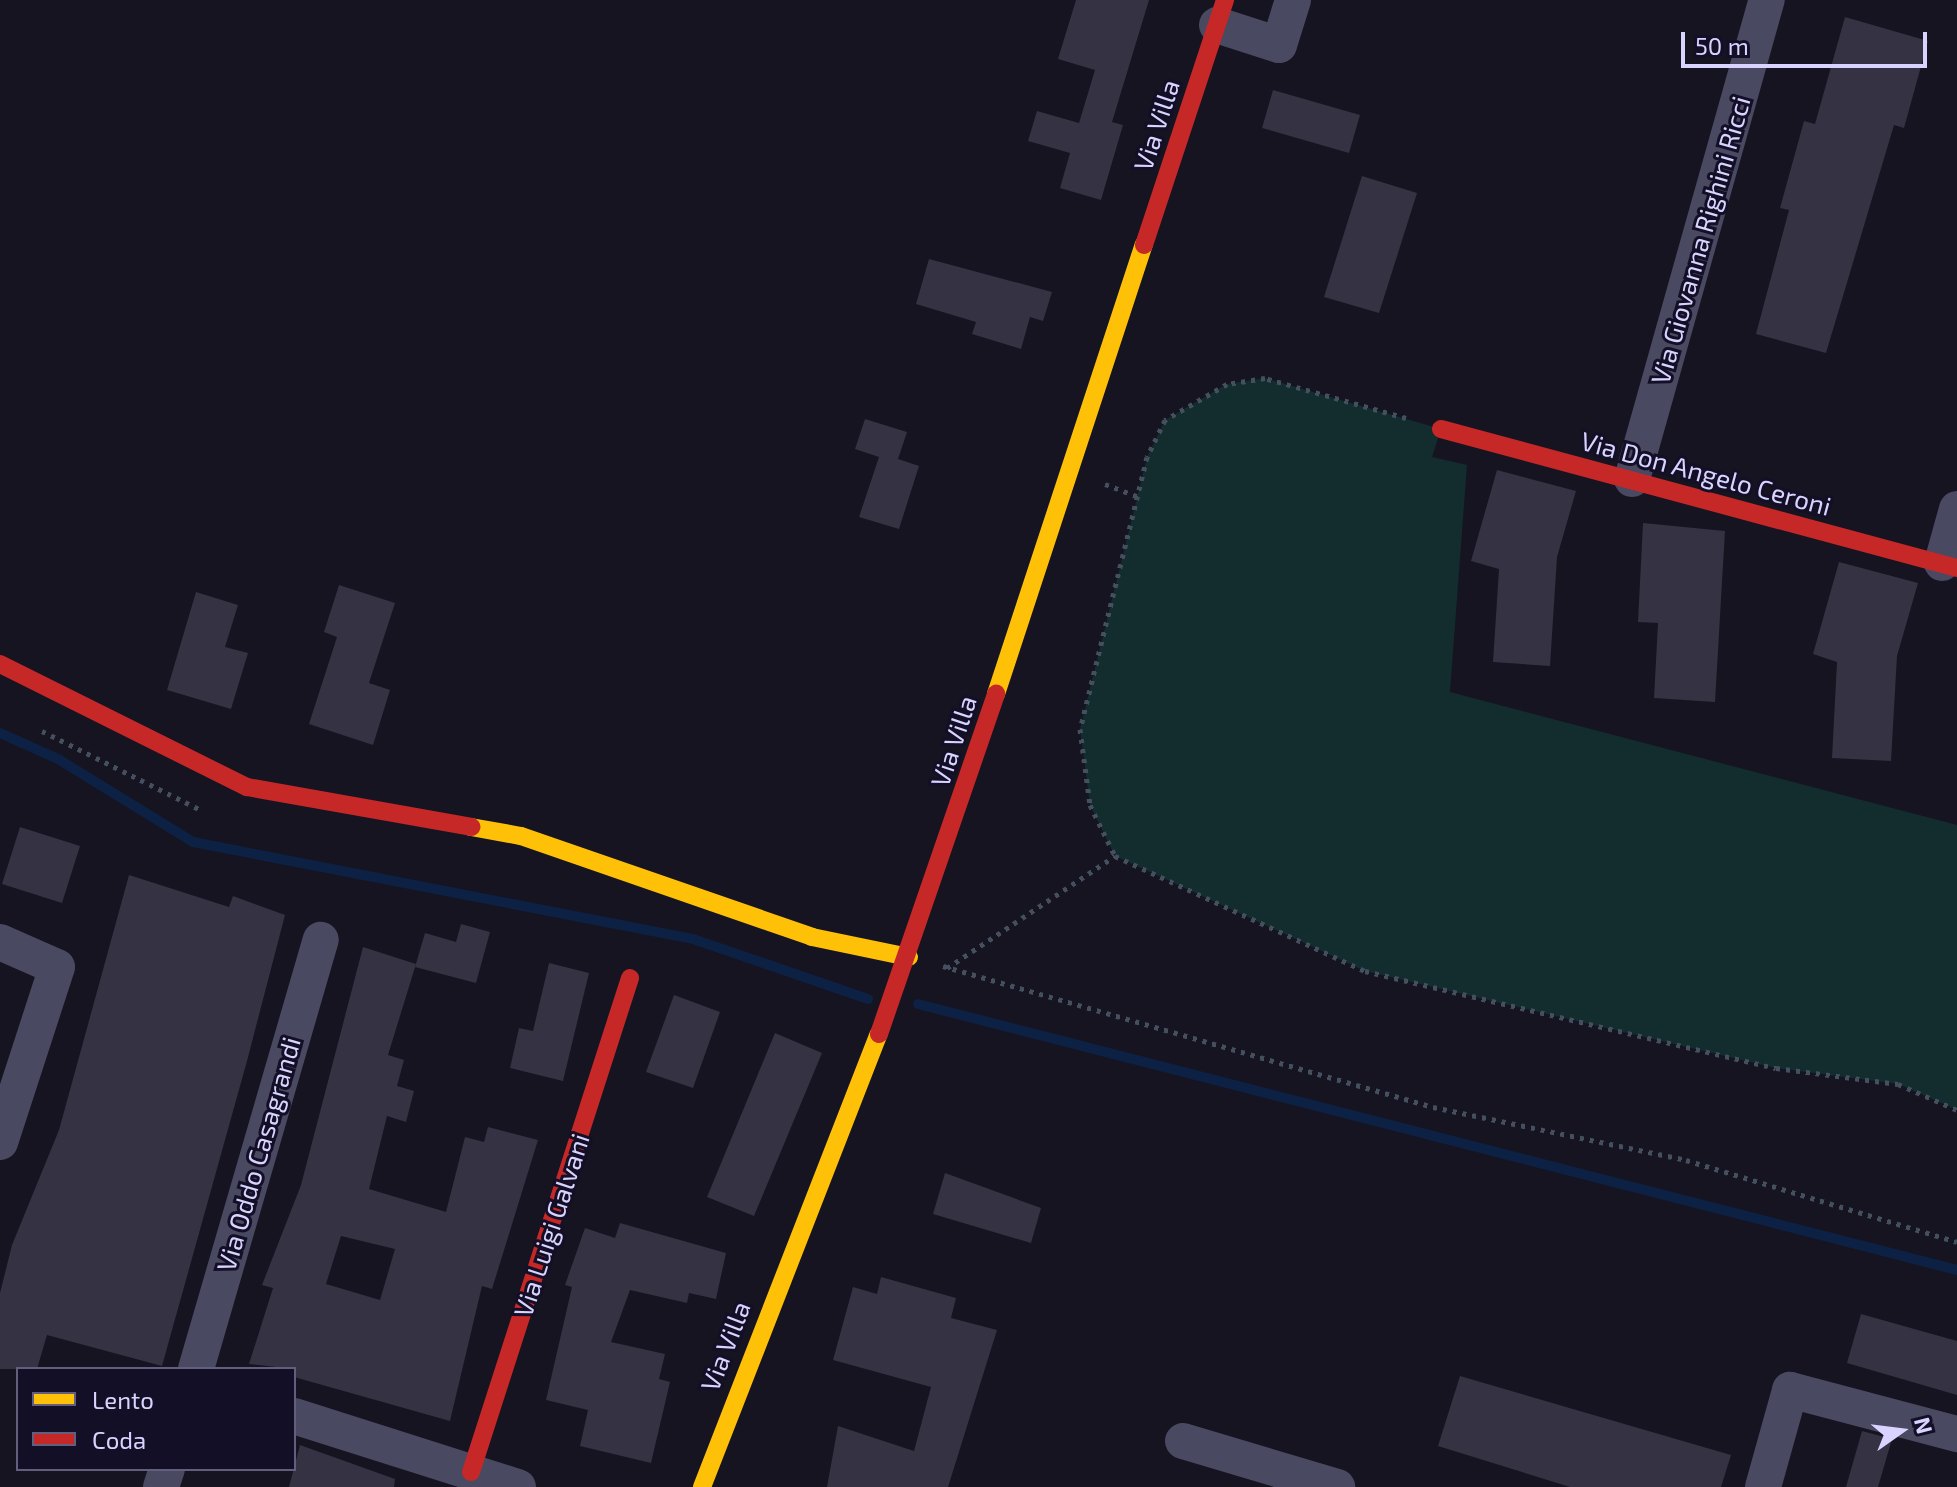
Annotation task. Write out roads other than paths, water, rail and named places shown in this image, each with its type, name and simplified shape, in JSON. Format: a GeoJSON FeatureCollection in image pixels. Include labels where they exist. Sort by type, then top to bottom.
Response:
{"type":"FeatureCollection","features":[{"type":"Feature","properties":{"kind":"street"},"geometry":{"type":"LineString","coordinates":[[1221,13],[1279,45],[1293,0]]}},
{"type":"Feature","properties":{"kind":"street","name":"Via Giovanna Righini Ricci"},"geometry":{"type":"LineString","coordinates":[[1632,479],[1767,0]]}},
{"type":"Feature","properties":{"kind":"street","name":"Via Villa"},"geometry":{"type":"LineString","coordinates":[[702,1487],[909,957],[1221,13]]}},
{"type":"Feature","properties":{"kind":"street","name":"Via Don Angelo Ceroni"},"geometry":{"type":"LineString","coordinates":[[1441,429],[1949,565]]}},
{"type":"Feature","properties":{"kind":"street"},"geometry":{"type":"LineString","coordinates":[[1949,565],[1957,509]]}},
{"type":"Feature","properties":{"kind":"street"},"geometry":{"type":"LineString","coordinates":[[0,664],[247,787],[521,836],[812,937],[909,957]]}},
{"type":"Feature","properties":{"kind":"street","name":"Via Oddo Casagrandi"},"geometry":{"type":"LineString","coordinates":[[197,1367],[321,940]]}},
{"type":"Feature","properties":{"kind":"street"},"geometry":{"type":"LineString","coordinates":[[0,942],[57,967],[0,1142]]}},
{"type":"Feature","properties":{"kind":"street","name":"Via Luigi Galvani"},"geometry":{"type":"LineString","coordinates":[[471,1472],[630,978]]}},
{"type":"Feature","properties":{"kind":"street"},"geometry":{"type":"LineString","coordinates":[[1763,1487],[1790,1390],[1957,1434]]}},
{"type":"Feature","properties":{"kind":"street"},"geometry":{"type":"LineString","coordinates":[[296,1417],[518,1487]]}},
{"type":"Feature","properties":{"kind":"street"},"geometry":{"type":"LineString","coordinates":[[1183,1441],[1337,1487]]}},
{"type":"Feature","properties":{"kind":"waterway"},"geometry":{"type":"LineString","coordinates":[[0,733],[58,759],[193,842],[693,939],[868,999]]}},
{"type":"Feature","properties":{"kind":"waterway"},"geometry":{"type":"LineString","coordinates":[[918,1004],[1957,1270]]}}]}
